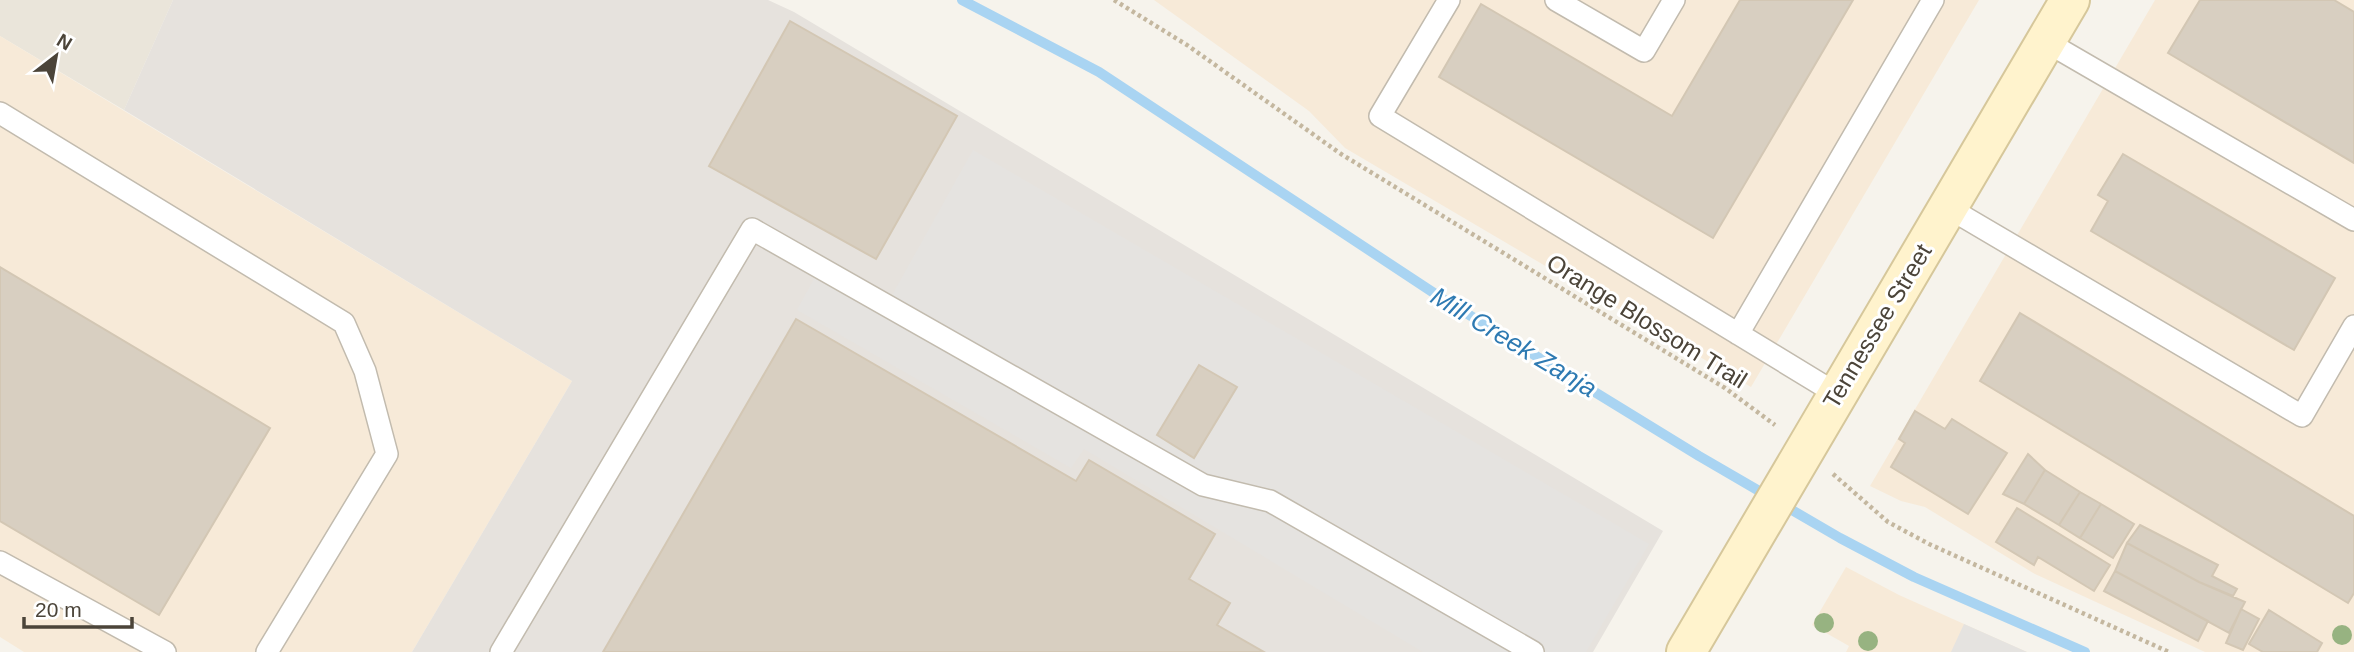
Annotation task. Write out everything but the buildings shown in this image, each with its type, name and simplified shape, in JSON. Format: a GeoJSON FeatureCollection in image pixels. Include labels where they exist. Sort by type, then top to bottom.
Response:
{"type":"FeatureCollection","features":[{"type":"Feature","properties":{"kind":"main road","name":"Tennessee Street"},"geometry":{"type":"LineString","coordinates":[[1686,652],[2070,0]]}},
{"type":"Feature","properties":{"kind":"lane"},"geometry":{"type":"LineString","coordinates":[[1449,0],[1380,116],[1837,394]]}},
{"type":"Feature","properties":{"kind":"lane"},"geometry":{"type":"LineString","coordinates":[[1556,0],[1644,51],[1674,0]]}},
{"type":"Feature","properties":{"kind":"lane"},"geometry":{"type":"LineString","coordinates":[[1738,334],[1933,0]]}},
{"type":"Feature","properties":{"kind":"lane"},"geometry":{"type":"LineString","coordinates":[[2045,41],[2354,220]]}},
{"type":"Feature","properties":{"kind":"lane"},"geometry":{"type":"LineString","coordinates":[[0,113],[344,323],[365,371],[387,454],[267,652]]}},
{"type":"Feature","properties":{"kind":"lane"},"geometry":{"type":"LineString","coordinates":[[1947,207],[2302,416],[2354,326]]}},
{"type":"Feature","properties":{"kind":"lane"},"geometry":{"type":"LineString","coordinates":[[501,652],[752,229],[1203,485],[1270,501],[1531,652]]}},
{"type":"Feature","properties":{"kind":"lane"},"geometry":{"type":"LineString","coordinates":[[0,562],[164,652]]}},
{"type":"Feature","properties":{"kind":"path","name":"Orange Blossom Trail"},"geometry":{"type":"LineString","coordinates":[[1114,0],[1187,45],[1341,154],[1725,388],[1796,462],[1853,493],[1898,527],[1928,544],[2169,652]]}},
{"type":"Feature","properties":{"kind":"shaded area"},"geometry":{"type":"Polygon","coordinates":[[[0,0],[173,0],[124,110],[0,36],[0,0]]]}},
{"type":"Feature","properties":{"kind":"shaded area"},"geometry":{"type":"Polygon","coordinates":[[[173,0],[768,0],[794,12],[1663,531],[1593,652],[412,652],[572,381],[124,110],[173,0]]]}},
{"type":"Feature","properties":{"kind":"shaded area"},"geometry":{"type":"Polygon","coordinates":[[[1154,0],[1979,0],[1751,387],[1345,148],[1309,111],[1154,0]]]}},
{"type":"Feature","properties":{"kind":"shaded area"},"geometry":{"type":"Polygon","coordinates":[[[2155,0],[2354,0],[2354,652],[2205,652],[2035,574],[1925,507],[1901,501],[1870,486],[2155,0]]]}},
{"type":"Feature","properties":{"kind":"shaded area"},"geometry":{"type":"Polygon","coordinates":[[[0,36],[572,381],[412,652],[24,652],[0,637],[0,36]]]}},
{"type":"Feature","properties":{"kind":"shaded area"},"geometry":{"type":"Polygon","coordinates":[[[973,150],[1649,544],[1586,652],[1423,652],[1084,449],[1071,468],[797,310],[822,264],[890,299],[973,150]]]}},
{"type":"Feature","properties":{"kind":"shaded area"},"geometry":{"type":"Polygon","coordinates":[[[1846,567],[1899,595],[2027,652],[1846,652],[1849,646],[1812,625],[1846,567]]]}},
{"type":"Feature","properties":{"kind":"shaded area"},"geometry":{"type":"Polygon","coordinates":[[[1964,624],[2027,652],[1951,652],[1964,624]]]}},
{"type":"Feature","properties":{"kind":"waterway","name":"Mill Creek Zanja"},"geometry":{"type":"LineString","coordinates":[[962,0],[1099,72],[1440,297],[1699,456],[1840,538],[1914,577],[2085,652]]}}]}
